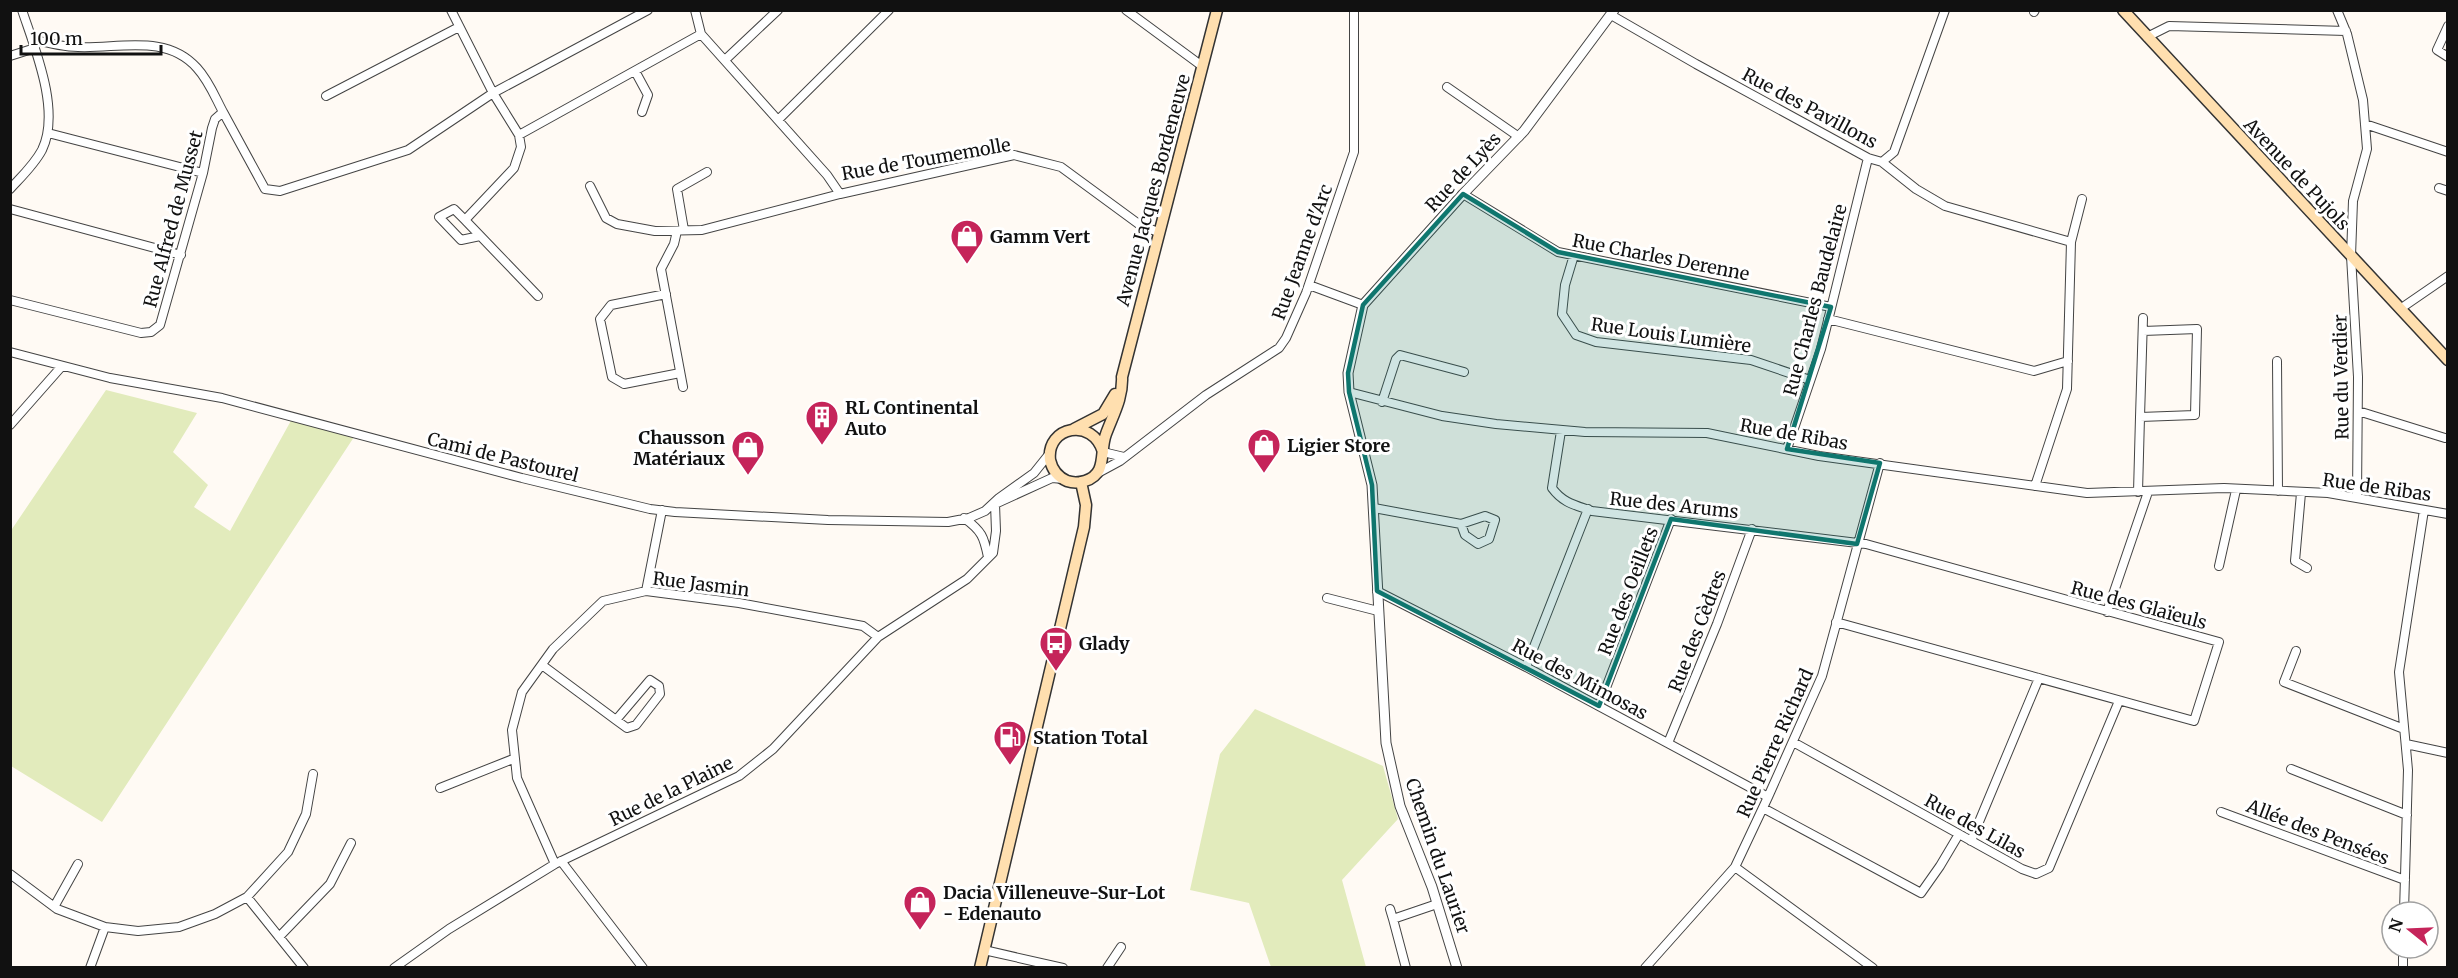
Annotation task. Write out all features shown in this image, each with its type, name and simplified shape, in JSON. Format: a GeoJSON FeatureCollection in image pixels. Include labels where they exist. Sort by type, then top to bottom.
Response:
{"type":"FeatureCollection","features":[{"type":"Feature","properties":{"kind":"main road","name":"Avenue Jacques Bordeneuve"},"geometry":{"type":"LineString","coordinates":[[1071,430],[1086,425],[1103,414],[1114,397],[1122,377],[1217,10]]}},
{"type":"Feature","properties":{"kind":"main road","name":"Avenue de Pujols"},"geometry":{"type":"LineString","coordinates":[[2123,10],[2448,360]]}},
{"type":"Feature","properties":{"kind":"main road","name":"Avenue Jacques Bordeneuve"},"geometry":{"type":"LineString","coordinates":[[1103,452],[1105,437],[1122,387],[1122,377]]}},
{"type":"Feature","properties":{"kind":"main road"},"geometry":{"type":"LineString","coordinates":[[1071,430],[1086,431],[1093,435],[1103,452],[1101,467],[1096,474],[1081,482],[1063,479],[1054,470],[1050,453],[1058,437],[1071,430]]}},
{"type":"Feature","properties":{"kind":"main road"},"geometry":{"type":"LineString","coordinates":[[980,968],[1084,527],[1086,505],[1081,482]]}},
{"type":"Feature","properties":{"kind":"street"},"geometry":{"type":"LineString","coordinates":[[10,189],[34,164],[48,133],[47,96],[22,10]]}},
{"type":"Feature","properties":{"kind":"street"},"geometry":{"type":"LineString","coordinates":[[493,93],[648,10]]}},
{"type":"Feature","properties":{"kind":"street","name":"Rue de Toumemolle"},"geometry":{"type":"LineString","coordinates":[[695,10],[701,34],[827,175],[840,194],[1014,155],[1061,167],[1140,225],[1158,232]]}},
{"type":"Feature","properties":{"kind":"street"},"geometry":{"type":"LineString","coordinates":[[725,60],[778,10]]}},
{"type":"Feature","properties":{"kind":"street"},"geometry":{"type":"LineString","coordinates":[[778,120],[889,10]]}},
{"type":"Feature","properties":{"kind":"street"},"geometry":{"type":"LineString","coordinates":[[1126,10],[1202,66]]}},
{"type":"Feature","properties":{"kind":"street","name":"Rue Jeanne d'Arc"},"geometry":{"type":"LineString","coordinates":[[1096,474],[1124,457],[1206,395],[1279,348],[1286,338],[1309,285],[1354,152],[1354,10]]}},
{"type":"Feature","properties":{"kind":"street","name":"Rue des Pavillons"},"geometry":{"type":"LineString","coordinates":[[1613,13],[1696,64],[1868,158],[1882,162],[1894,152],[1945,10]]}},
{"type":"Feature","properties":{"kind":"street","name":"Rue du Verdier"},"geometry":{"type":"LineString","coordinates":[[2337,10],[2346,31],[2363,99],[2367,149],[2353,201],[2351,256],[2358,377],[2357,497]]}},
{"type":"Feature","properties":{"kind":"street"},"geometry":{"type":"LineString","coordinates":[[454,12],[459,27],[493,93],[519,135],[521,147],[514,168],[465,220]]}},
{"type":"Feature","properties":{"kind":"street","name":"Rue de Lyès"},"geometry":{"type":"LineString","coordinates":[[1363,305],[1463,194],[1519,137],[1613,13]]}},
{"type":"Feature","properties":{"kind":"street"},"geometry":{"type":"LineString","coordinates":[[2147,37],[2169,26],[2346,31]]}},
{"type":"Feature","properties":{"kind":"street"},"geometry":{"type":"LineString","coordinates":[[2448,26],[2437,50],[2448,57]]}},
{"type":"Feature","properties":{"kind":"street"},"geometry":{"type":"LineString","coordinates":[[326,96],[459,27]]}},
{"type":"Feature","properties":{"kind":"street"},"geometry":{"type":"LineString","coordinates":[[519,135],[701,34]]}},
{"type":"Feature","properties":{"kind":"street","name":"Rue Alfred de Musset"},"geometry":{"type":"LineString","coordinates":[[32,39],[76,48],[149,45],[168,48],[196,67],[207,81],[265,189],[280,191],[408,150],[493,93]]}},
{"type":"Feature","properties":{"kind":"street"},"geometry":{"type":"LineString","coordinates":[[10,56],[34,48]]}},
{"type":"Feature","properties":{"kind":"street"},"geometry":{"type":"LineString","coordinates":[[635,71],[648,95],[642,112]]}},
{"type":"Feature","properties":{"kind":"street"},"geometry":{"type":"LineString","coordinates":[[1447,87],[1519,137]]}},
{"type":"Feature","properties":{"kind":"street","name":"Rue Alfred de Musset"},"geometry":{"type":"LineString","coordinates":[[10,300],[141,333],[151,332],[160,325],[203,173],[212,128],[215,119],[223,112]]}},
{"type":"Feature","properties":{"kind":"street"},"geometry":{"type":"LineString","coordinates":[[2365,124],[2448,152]]}},
{"type":"Feature","properties":{"kind":"street"},"geometry":{"type":"LineString","coordinates":[[48,133],[203,173]]}},
{"type":"Feature","properties":{"kind":"street","name":"Rue Charles Baudelaire"},"geometry":{"type":"LineString","coordinates":[[1787,449],[1828,320],[1868,158]]}},
{"type":"Feature","properties":{"kind":"street"},"geometry":{"type":"LineString","coordinates":[[1882,162],[1916,189],[1945,206],[2071,242]]}},
{"type":"Feature","properties":{"kind":"street"},"geometry":{"type":"LineString","coordinates":[[683,387],[661,269],[680,230],[677,189],[706,172]]}},
{"type":"Feature","properties":{"kind":"street"},"geometry":{"type":"LineString","coordinates":[[590,186],[606,218],[617,224],[655,231],[702,230],[840,194]]}},
{"type":"Feature","properties":{"kind":"street"},"geometry":{"type":"LineString","coordinates":[[2439,188],[2448,191]]}},
{"type":"Feature","properties":{"kind":"street","name":"Rue Charles Derenne"},"geometry":{"type":"LineString","coordinates":[[1463,194],[1558,252],[1831,307]]}},
{"type":"Feature","properties":{"kind":"street"},"geometry":{"type":"LineString","coordinates":[[2035,486],[2067,389],[2071,242],[2082,199]]}},
{"type":"Feature","properties":{"kind":"street"},"geometry":{"type":"LineString","coordinates":[[10,208],[181,255]]}},
{"type":"Feature","properties":{"kind":"street"},"geometry":{"type":"LineString","coordinates":[[480,236],[461,240],[439,217],[454,209],[538,296]]}},
{"type":"Feature","properties":{"kind":"street","name":"Rue Louis Lumière"},"geometry":{"type":"LineString","coordinates":[[1574,255],[1565,285],[1562,315],[1576,335],[1596,342],[1751,360],[1810,380]]}},
{"type":"Feature","properties":{"kind":"street"},"geometry":{"type":"LineString","coordinates":[[2400,309],[2448,276]]}},
{"type":"Feature","properties":{"kind":"street"},"geometry":{"type":"LineString","coordinates":[[1309,285],[1363,305]]}},
{"type":"Feature","properties":{"kind":"street"},"geometry":{"type":"LineString","coordinates":[[666,294],[611,305],[600,319],[612,377],[624,384],[680,373]]}},
{"type":"Feature","properties":{"kind":"street","name":"Chemin du Laurier"},"geometry":{"type":"LineString","coordinates":[[1363,305],[1348,373],[1349,392],[1372,485],[1386,743],[1400,806],[1437,904],[1457,968]]}},
{"type":"Feature","properties":{"kind":"street"},"geometry":{"type":"LineString","coordinates":[[2139,492],[2143,318]]}},
{"type":"Feature","properties":{"kind":"street"},"geometry":{"type":"LineString","coordinates":[[1828,320],[2034,371],[2068,361]]}},
{"type":"Feature","properties":{"kind":"street"},"geometry":{"type":"LineString","coordinates":[[2140,417],[2196,415],[2197,329],[2143,331]]}},
{"type":"Feature","properties":{"kind":"street","name":"Cami de Pastourel"},"geometry":{"type":"LineString","coordinates":[[10,352],[110,378],[222,398],[424,453],[662,510],[828,520],[948,522],[985,511],[1034,473],[1050,453]]}},
{"type":"Feature","properties":{"kind":"street"},"geometry":{"type":"LineString","coordinates":[[1382,402],[1396,359],[1400,355],[1464,372]]}},
{"type":"Feature","properties":{"kind":"street"},"geometry":{"type":"LineString","coordinates":[[2277,361],[2278,491]]}},
{"type":"Feature","properties":{"kind":"street"},"geometry":{"type":"LineString","coordinates":[[10,425],[62,366]]}},
{"type":"Feature","properties":{"kind":"street","name":"Rue de Ribas"},"geometry":{"type":"LineString","coordinates":[[1349,392],[1382,402],[1453,417],[1561,431],[1707,433],[1819,456],[2087,493],[2224,488],[2328,493],[2448,514]]}},
{"type":"Feature","properties":{"kind":"street"},"geometry":{"type":"LineString","coordinates":[[2358,411],[2445,438]]}},
{"type":"Feature","properties":{"kind":"street","name":"Rue des Arums"},"geometry":{"type":"LineString","coordinates":[[1561,431],[1552,488],[1568,504],[1588,510],[1857,544]]}},
{"type":"Feature","properties":{"kind":"street"},"geometry":{"type":"LineString","coordinates":[[1103,452],[1124,457]]}},
{"type":"Feature","properties":{"kind":"street","name":"Rue Pierre Richard"},"geometry":{"type":"LineString","coordinates":[[1645,968],[1735,867],[1763,808],[1822,676],[1880,463]]}},
{"type":"Feature","properties":{"kind":"street","name":"Cami de Pastourel"},"geometry":{"type":"LineString","coordinates":[[995,504],[1052,478],[1063,479]]}},
{"type":"Feature","properties":{"kind":"street"},"geometry":{"type":"LineString","coordinates":[[2219,566],[2236,490]]}},
{"type":"Feature","properties":{"kind":"street"},"geometry":{"type":"LineString","coordinates":[[2107,612],[2148,492]]}},
{"type":"Feature","properties":{"kind":"street","name":"Rue de Ribas"},"geometry":{"type":"LineString","coordinates":[[2301,493],[2295,561],[2307,568]]}},
{"type":"Feature","properties":{"kind":"street","name":"Rue de la Plaine"},"geometry":{"type":"LineString","coordinates":[[394,968],[449,929],[558,862],[739,776],[756,764],[773,749],[878,637],[967,579],[988,557],[995,546],[995,504]]}},
{"type":"Feature","properties":{"kind":"street"},"geometry":{"type":"LineString","coordinates":[[1374,508],[1461,524],[1485,516],[1496,520],[1489,538],[1478,544],[1465,535],[1461,524]]}},
{"type":"Feature","properties":{"kind":"street"},"geometry":{"type":"LineString","coordinates":[[646,591],[662,510]]}},
{"type":"Feature","properties":{"kind":"street"},"geometry":{"type":"LineString","coordinates":[[1526,667],[1588,510]]}},
{"type":"Feature","properties":{"kind":"street"},"geometry":{"type":"LineString","coordinates":[[2404,900],[2408,770],[2399,672],[2424,510]]}},
{"type":"Feature","properties":{"kind":"street"},"geometry":{"type":"LineString","coordinates":[[964,519],[982,534],[986,542],[988,557]]}},
{"type":"Feature","properties":{"kind":"street","name":"Rue des Oeillets"},"geometry":{"type":"LineString","coordinates":[[1599,706],[1671,519]]}},
{"type":"Feature","properties":{"kind":"street","name":"Rue des Cèdres"},"geometry":{"type":"LineString","coordinates":[[1668,743],[1713,635],[1752,529]]}},
{"type":"Feature","properties":{"kind":"street","name":"Rue des Glaïeuls"},"geometry":{"type":"LineString","coordinates":[[1836,622],[2194,721],[2219,642],[1866,544],[1857,544]]}},
{"type":"Feature","properties":{"kind":"street","name":"Rue Jasmin"},"geometry":{"type":"LineString","coordinates":[[643,968],[558,862],[517,778],[513,759],[512,729],[522,692],[553,649],[603,601],[646,591],[739,603],[863,626],[878,637]]}},
{"type":"Feature","properties":{"kind":"street","name":"Rue des Mimosas"},"geometry":{"type":"LineString","coordinates":[[1377,591],[1526,667],[1768,797]]}},
{"type":"Feature","properties":{"kind":"street"},"geometry":{"type":"LineString","coordinates":[[1327,598],[1378,612]]}},
{"type":"Feature","properties":{"kind":"street"},"geometry":{"type":"LineString","coordinates":[[2296,651],[2284,682],[2404,729]]}},
{"type":"Feature","properties":{"kind":"street"},"geometry":{"type":"LineString","coordinates":[[542,665],[616,720],[627,728],[636,725],[660,694],[659,686],[650,680],[616,720]]}},
{"type":"Feature","properties":{"kind":"street"},"geometry":{"type":"LineString","coordinates":[[1971,841],[2039,678]]}},
{"type":"Feature","properties":{"kind":"street","name":"Rue des Lilas"},"geometry":{"type":"LineString","coordinates":[[1793,742],[2022,869],[2036,874],[2049,868],[2119,701]]}},
{"type":"Feature","properties":{"kind":"street"},"geometry":{"type":"LineString","coordinates":[[2406,744],[2448,753]]}},
{"type":"Feature","properties":{"kind":"street"},"geometry":{"type":"LineString","coordinates":[[440,788],[513,759]]}},
{"type":"Feature","properties":{"kind":"street"},"geometry":{"type":"LineString","coordinates":[[2291,769],[2407,815]]}},
{"type":"Feature","properties":{"kind":"street"},"geometry":{"type":"LineString","coordinates":[[10,874],[54,907],[105,927],[138,931],[179,927],[215,915],[247,897],[288,852],[306,814],[313,774]]}},
{"type":"Feature","properties":{"kind":"street"},"geometry":{"type":"LineString","coordinates":[[1763,808],[1921,892],[1959,834]]}},
{"type":"Feature","properties":{"kind":"street","name":"Allée des Pensées"},"geometry":{"type":"LineString","coordinates":[[2221,812],[2405,880]]}},
{"type":"Feature","properties":{"kind":"street"},"geometry":{"type":"LineString","coordinates":[[279,937],[330,884],[351,843]]}},
{"type":"Feature","properties":{"kind":"street"},"geometry":{"type":"LineString","coordinates":[[54,907],[78,864]]}},
{"type":"Feature","properties":{"kind":"street"},"geometry":{"type":"LineString","coordinates":[[1735,867],[1873,968]]}},
{"type":"Feature","properties":{"kind":"street"},"geometry":{"type":"LineString","coordinates":[[247,897],[304,968]]}},
{"type":"Feature","properties":{"kind":"street"},"geometry":{"type":"LineString","coordinates":[[1393,919],[1437,904]]}},
{"type":"Feature","properties":{"kind":"street"},"geometry":{"type":"LineString","coordinates":[[1390,909],[1406,968]]}},
{"type":"Feature","properties":{"kind":"street"},"geometry":{"type":"LineString","coordinates":[[90,968],[105,927]]}},
{"type":"Feature","properties":{"kind":"street"},"geometry":{"type":"LineString","coordinates":[[1107,968],[1121,948]]}},
{"type":"Feature","properties":{"kind":"street"},"geometry":{"type":"LineString","coordinates":[[984,950],[1063,968]]}},
{"type":"Feature","properties":{"kind":"highlighted area"},"geometry":{"type":"Polygon","coordinates":[[[1463,194],[1558,252],[1831,307],[1787,449],[1880,463],[1857,544],[1671,519],[1599,706],[1377,591],[1372,485],[1349,392],[1348,373],[1363,305],[1463,194]]]}},
{"type":"Feature","properties":{"kind":"green space"},"geometry":{"type":"Polygon","coordinates":[[[106,390],[197,413],[173,452],[208,485],[194,507],[230,531],[293,417],[354,437],[102,822],[11,766],[10,532],[106,390]]]}},
{"type":"Feature","properties":{"kind":"green space"},"geometry":{"type":"Polygon","coordinates":[[[1255,709],[1383,766],[1398,819],[1342,880],[1366,967],[1271,967],[1249,903],[1190,890],[1220,754],[1255,709]]]}},
{"type":"Feature","properties":{"kind":"place","name":"Gamm Vert"},"geometry":{"type":"Point","coordinates":[967,265]}},
{"type":"Feature","properties":{"kind":"place","name":"RL Continental Auto"},"geometry":{"type":"Point","coordinates":[822,446]}},
{"type":"Feature","properties":{"kind":"place","name":"Ligier Store"},"geometry":{"type":"Point","coordinates":[1264,474]}},
{"type":"Feature","properties":{"kind":"place","name":"Chausson Matériaux"},"geometry":{"type":"Point","coordinates":[748,476]}},
{"type":"Feature","properties":{"kind":"place","name":"Glady"},"geometry":{"type":"Point","coordinates":[1056,672]}},
{"type":"Feature","properties":{"kind":"place","name":"Station Total"},"geometry":{"type":"Point","coordinates":[1010,766]}},
{"type":"Feature","properties":{"kind":"place","name":"Dacia Villeneuve-Sur-Lot - Edenauto"},"geometry":{"type":"Point","coordinates":[920,931]}}]}
